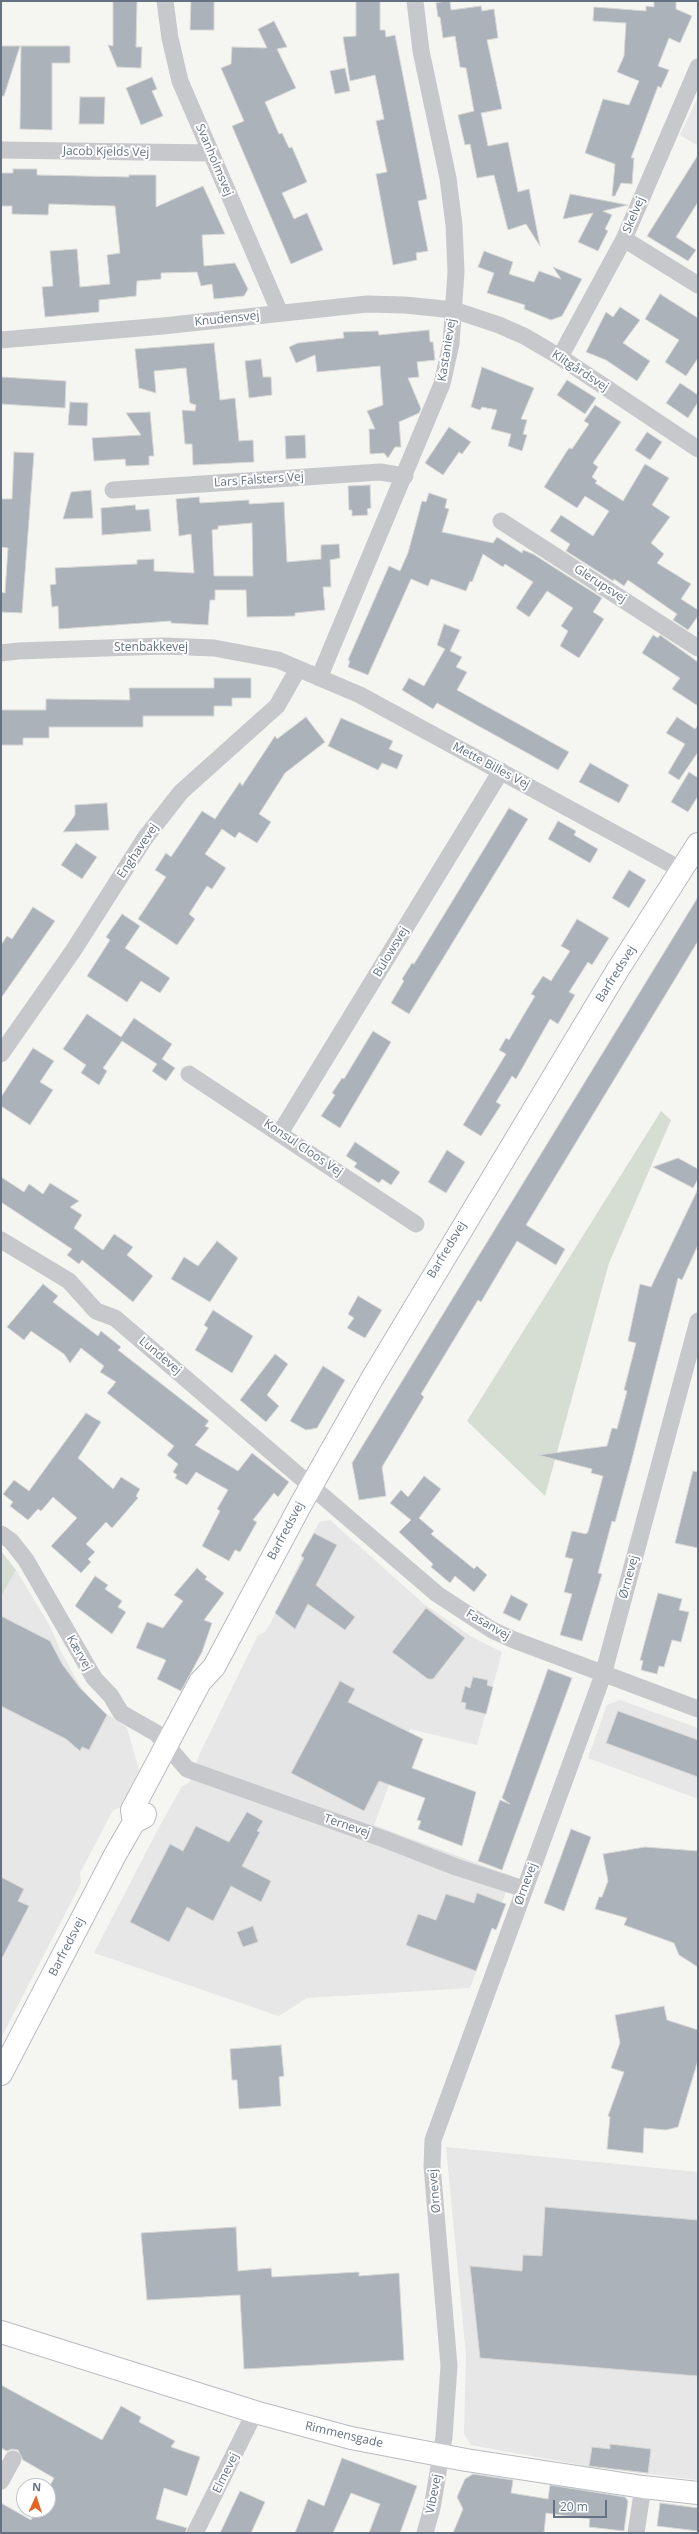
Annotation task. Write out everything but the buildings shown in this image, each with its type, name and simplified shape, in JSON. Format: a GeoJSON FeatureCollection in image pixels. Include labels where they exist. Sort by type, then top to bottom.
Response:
{"type":"FeatureCollection","features":[{"type":"Feature","properties":{"kind":"street","name":"Svanholmsvej"},"geometry":{"type":"LineString","coordinates":[[165,1],[170,38],[180,81],[280,313]]}},
{"type":"Feature","properties":{"kind":"street","name":"Kastanievej"},"geometry":{"type":"LineString","coordinates":[[319,678],[405,476],[442,384],[450,344],[456,272],[448,178],[421,51],[415,1]]}},
{"type":"Feature","properties":{"kind":"street","name":"Skelvej"},"geometry":{"type":"LineString","coordinates":[[560,357],[624,239],[698,67]]}},
{"type":"Feature","properties":{"kind":"street","name":"Jacob Kjelds Vej"},"geometry":{"type":"LineString","coordinates":[[1,150],[211,153]]}},
{"type":"Feature","properties":{"kind":"street"},"geometry":{"type":"LineString","coordinates":[[624,239],[698,285]]}},
{"type":"Feature","properties":{"kind":"street","name":"Knudensvej"},"geometry":{"type":"LineString","coordinates":[[1,340],[367,304],[405,304],[454,310]]}},
{"type":"Feature","properties":{"kind":"street","name":"Klitgårdsvej"},"geometry":{"type":"LineString","coordinates":[[454,310],[499,325],[560,357],[698,449]]}},
{"type":"Feature","properties":{"kind":"street","name":"Lars Falsters Vej"},"geometry":{"type":"LineString","coordinates":[[113,490],[380,472],[405,476]]}},
{"type":"Feature","properties":{"kind":"street","name":"Glerupsvej"},"geometry":{"type":"LineString","coordinates":[[502,521],[698,648]]}},
{"type":"Feature","properties":{"kind":"street","name":"Stenbakkevej"},"geometry":{"type":"LineString","coordinates":[[1,654],[18,651],[164,646],[214,648],[278,660],[298,668]]}},
{"type":"Feature","properties":{"kind":"street","name":"Mette Billes Vej"},"geometry":{"type":"LineString","coordinates":[[298,668],[360,695],[682,870]]}},
{"type":"Feature","properties":{"kind":"street","name":"Enghavevej"},"geometry":{"type":"LineString","coordinates":[[1,1054],[73,952],[145,838],[182,792],[277,706],[298,668]]}},
{"type":"Feature","properties":{"kind":"street","name":"Bülowsvej"},"geometry":{"type":"LineString","coordinates":[[280,1133],[501,771]]}},
{"type":"Feature","properties":{"kind":"street","name":"Barfredsvej"},"geometry":{"type":"LineString","coordinates":[[1,2074],[115,1855],[134,1822],[144,1817],[171,1751],[211,1687],[214,1667],[311,1484],[442,1258],[617,971],[698,844]]}},
{"type":"Feature","properties":{"kind":"street","name":"Konsul Cloos Vej"},"geometry":{"type":"LineString","coordinates":[[189,1074],[416,1224]]}},
{"type":"Feature","properties":{"kind":"street","name":"Lundevej"},"geometry":{"type":"LineString","coordinates":[[1,1240],[69,1281],[96,1310],[114,1318],[311,1484]]}},
{"type":"Feature","properties":{"kind":"street","name":"Ørnevej"},"geometry":{"type":"LineString","coordinates":[[441,2455],[447,2409],[449,2366],[432,2166],[433,2140],[603,1675],[698,1321]]}},
{"type":"Feature","properties":{"kind":"street","name":"Fasanvej"},"geometry":{"type":"LineString","coordinates":[[311,1484],[443,1598],[492,1630],[603,1675],[698,1709]]}},
{"type":"Feature","properties":{"kind":"street","name":"Kærvej"},"geometry":{"type":"LineString","coordinates":[[1,1534],[11,1541],[26,1560],[94,1678],[111,1696],[122,1714],[156,1733],[171,1751]]}},
{"type":"Feature","properties":{"kind":"street","name":"Ternevej"},"geometry":{"type":"LineString","coordinates":[[171,1751],[187,1769],[384,1839],[456,1868],[524,1889]]}},
{"type":"Feature","properties":{"kind":"street","name":"Rimmensgade"},"geometry":{"type":"LineString","coordinates":[[1,2332],[255,2412],[351,2438],[441,2455],[643,2487],[698,2493]]}},
{"type":"Feature","properties":{"kind":"street","name":"Elmevej"},"geometry":{"type":"LineString","coordinates":[[195,2533],[255,2412]]}},
{"type":"Feature","properties":{"kind":"street","name":"Vibevej"},"geometry":{"type":"LineString","coordinates":[[425,2533],[441,2455]]}},
{"type":"Feature","properties":{"kind":"street"},"geometry":{"type":"LineString","coordinates":[[1,2481],[13,2459]]}},
{"type":"Feature","properties":{"kind":"street"},"geometry":{"type":"LineString","coordinates":[[636,2533],[643,2487]]}},
{"type":"Feature","properties":{"kind":"shaded area"},"geometry":{"type":"Polygon","coordinates":[[[698,97],[698,146],[680,135],[698,97]]]}},
{"type":"Feature","properties":{"kind":"shaded area"},"geometry":{"type":"Polygon","coordinates":[[[661,1111],[671,1120],[609,1263],[545,1496],[467,1421],[661,1111]]]}},
{"type":"Feature","properties":{"kind":"shaded area"},"geometry":{"type":"Polygon","coordinates":[[[330,1520],[424,1604],[472,1637],[502,1652],[477,1745],[410,1729],[374,1825],[512,1876],[470,1988],[307,1998],[279,2016],[94,1953],[182,1786],[189,1783],[200,1753],[258,1635],[265,1632],[270,1624],[319,1522],[330,1520]]]}},
{"type":"Feature","properties":{"kind":"shaded area"},"geometry":{"type":"Polygon","coordinates":[[[1,1551],[16,1570],[1,1597],[1,1551]]]}},
{"type":"Feature","properties":{"kind":"shaded area"},"geometry":{"type":"Polygon","coordinates":[[[16,1570],[50,1626],[60,1650],[79,1684],[96,1706],[127,1728],[139,1770],[121,1807],[113,1810],[80,1873],[81,1883],[1,2038],[1,1597],[16,1570]]]}},
{"type":"Feature","properties":{"kind":"shaded area"},"geometry":{"type":"Polygon","coordinates":[[[620,1700],[698,1728],[698,1799],[588,1758],[607,1705],[620,1700]]]}},
{"type":"Feature","properties":{"kind":"shaded area"},"geometry":{"type":"Polygon","coordinates":[[[446,2147],[698,2172],[698,2480],[592,2467],[471,2445],[464,2434],[466,2355],[446,2147]]]}}]}
